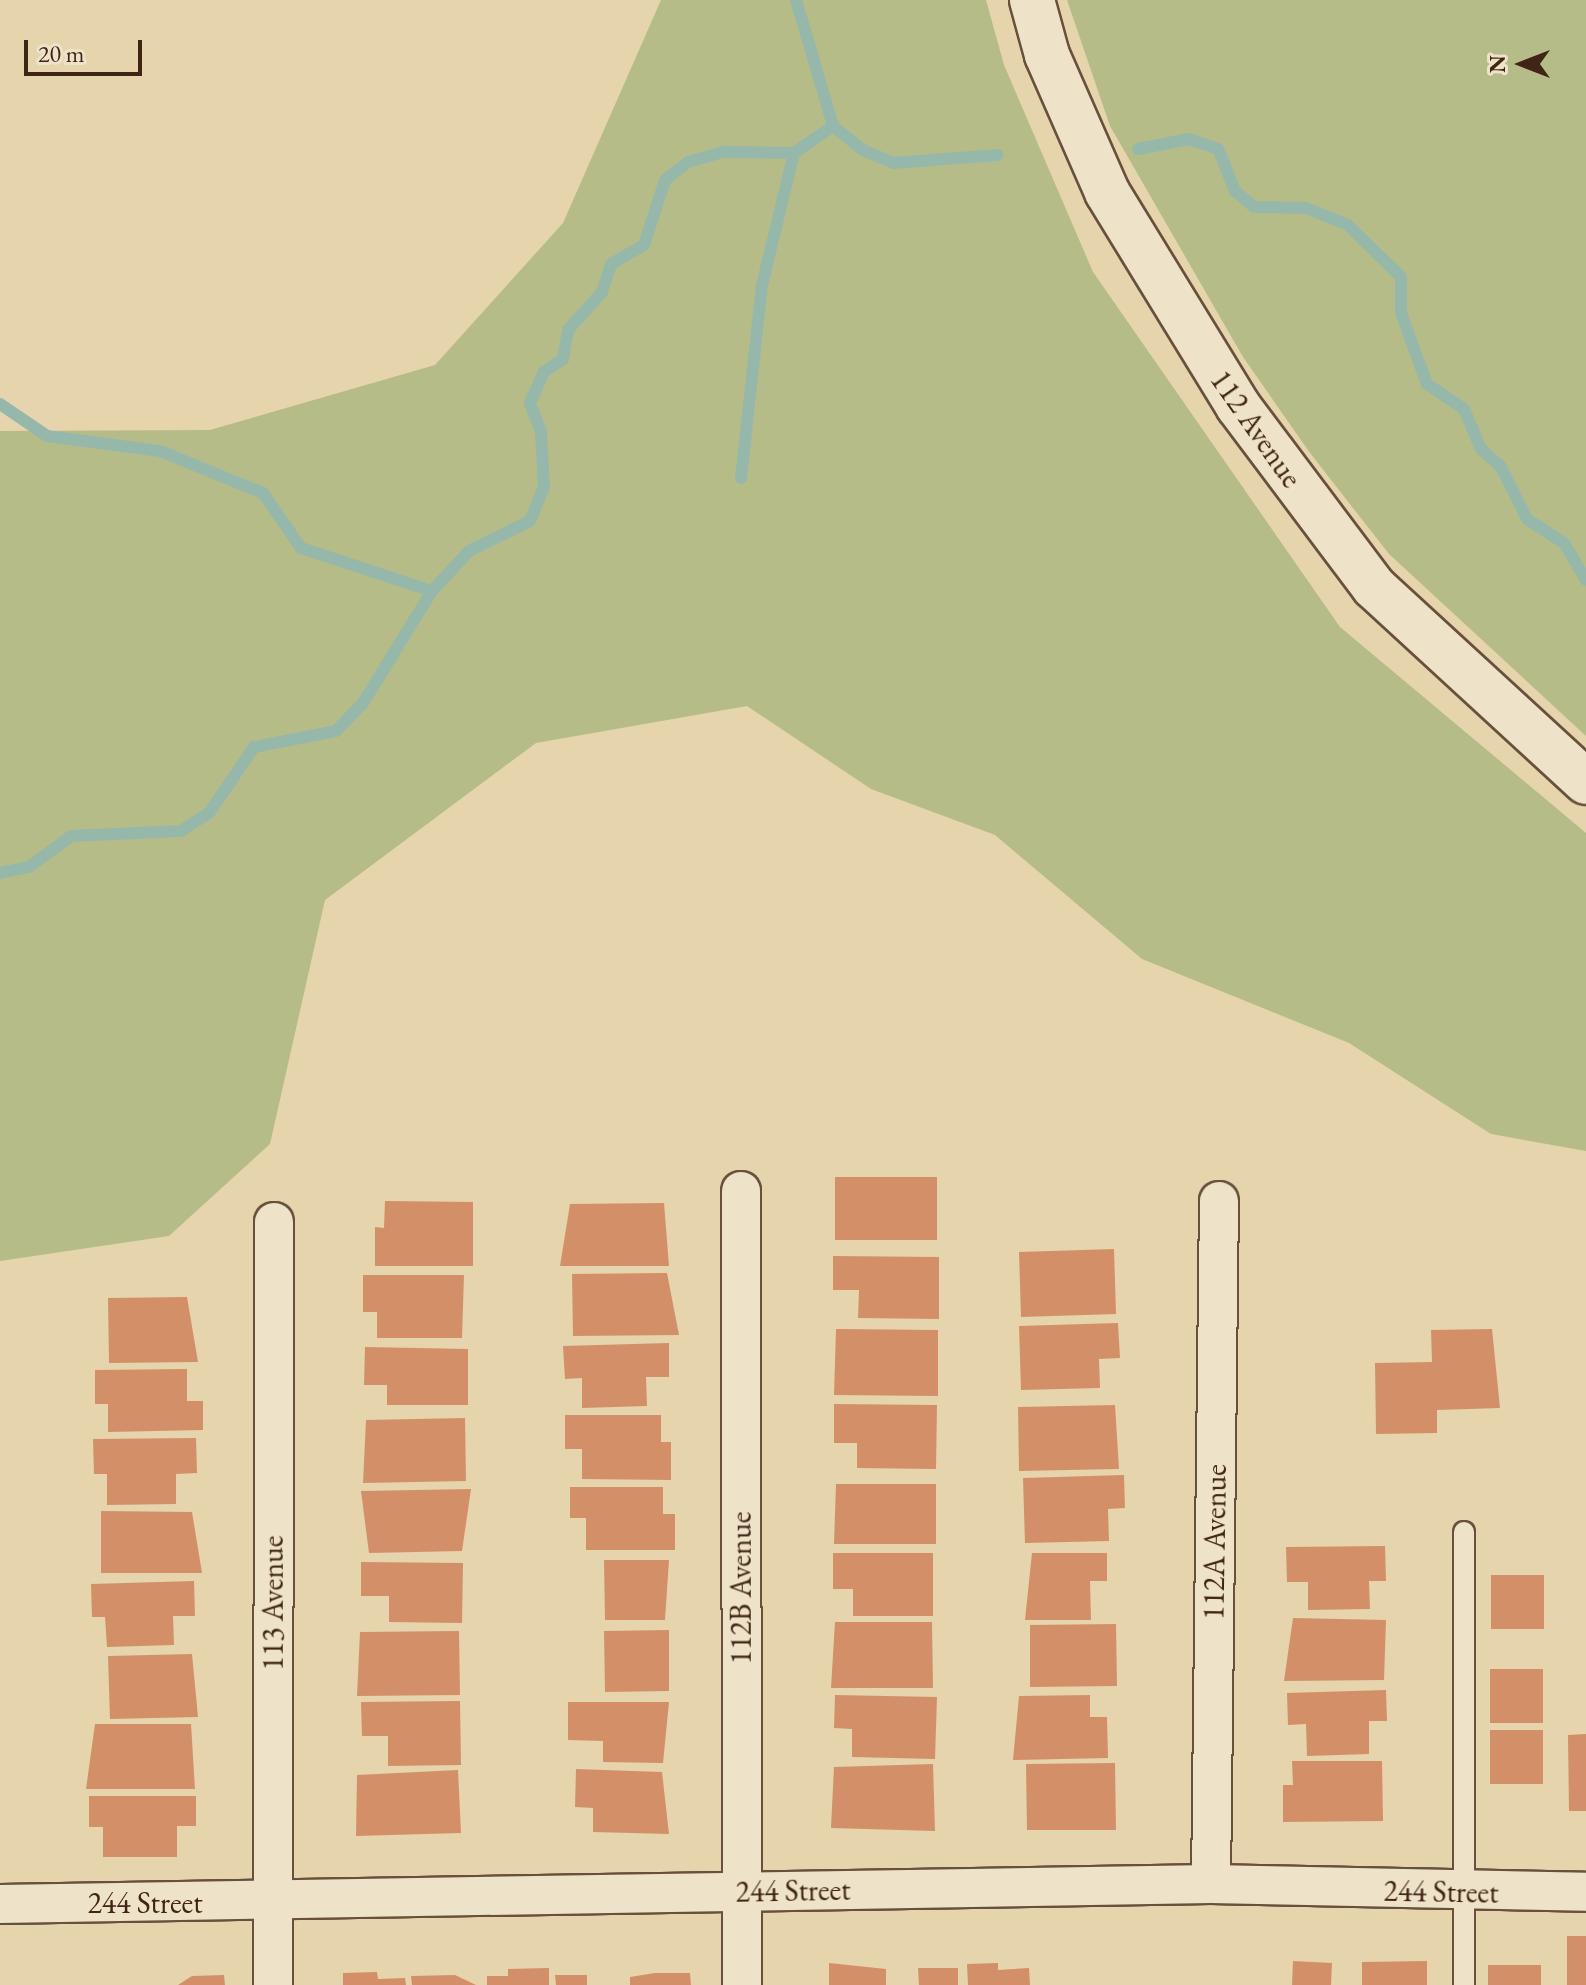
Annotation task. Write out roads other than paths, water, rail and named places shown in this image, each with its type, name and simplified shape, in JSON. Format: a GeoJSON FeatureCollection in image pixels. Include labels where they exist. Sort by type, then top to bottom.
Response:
{"type":"FeatureCollection","features":[{"type":"Feature","properties":{"kind":"main road","name":"112 Avenue"},"geometry":{"type":"LineString","coordinates":[[1032,0],[1047,55],[1107,192],[1238,406],[1374,587],[1586,782]]}},
{"type":"Feature","properties":{"kind":"street","name":"112B Avenue"},"geometry":{"type":"LineString","coordinates":[[741,1191],[742,1985]]}},
{"type":"Feature","properties":{"kind":"street","name":"112A Avenue"},"geometry":{"type":"LineString","coordinates":[[1211,1884],[1219,1201]]}},
{"type":"Feature","properties":{"kind":"street","name":"113 Avenue"},"geometry":{"type":"LineString","coordinates":[[273,1985],[274,1222]]}},
{"type":"Feature","properties":{"kind":"street","name":"244 Street"},"geometry":{"type":"LineString","coordinates":[[0,1904],[272,1903],[1211,1884],[1464,1894],[1586,1892]]}},
{"type":"Feature","properties":{"kind":"lane"},"geometry":{"type":"LineString","coordinates":[[1464,1532],[1464,1985]]}},
{"type":"Feature","properties":{"kind":"waterway"},"geometry":{"type":"LineString","coordinates":[[796,0],[833,126],[863,150],[893,163],[998,155]]}},
{"type":"Feature","properties":{"kind":"waterway"},"geometry":{"type":"LineString","coordinates":[[0,873],[29,867],[71,836],[181,831],[209,813],[254,747],[336,731],[363,703],[432,591],[469,551],[530,521],[544,487],[541,432],[530,403],[544,372],[563,359],[568,330],[602,292],[611,264],[644,245],[665,180],[688,162],[724,152],[794,153],[833,126]]}},
{"type":"Feature","properties":{"kind":"waterway"},"geometry":{"type":"LineString","coordinates":[[1138,149],[1189,139],[1218,149],[1235,191],[1254,207],[1306,208],[1348,225],[1401,277],[1401,313],[1427,384],[1464,409],[1481,449],[1501,467],[1527,519],[1564,543],[1586,580]]}},
{"type":"Feature","properties":{"kind":"waterway"},"geometry":{"type":"LineString","coordinates":[[741,478],[762,285],[794,153]]}},
{"type":"Feature","properties":{"kind":"waterway"},"geometry":{"type":"LineString","coordinates":[[0,404],[47,436],[160,451],[263,493],[301,548],[432,591]]}}]}
